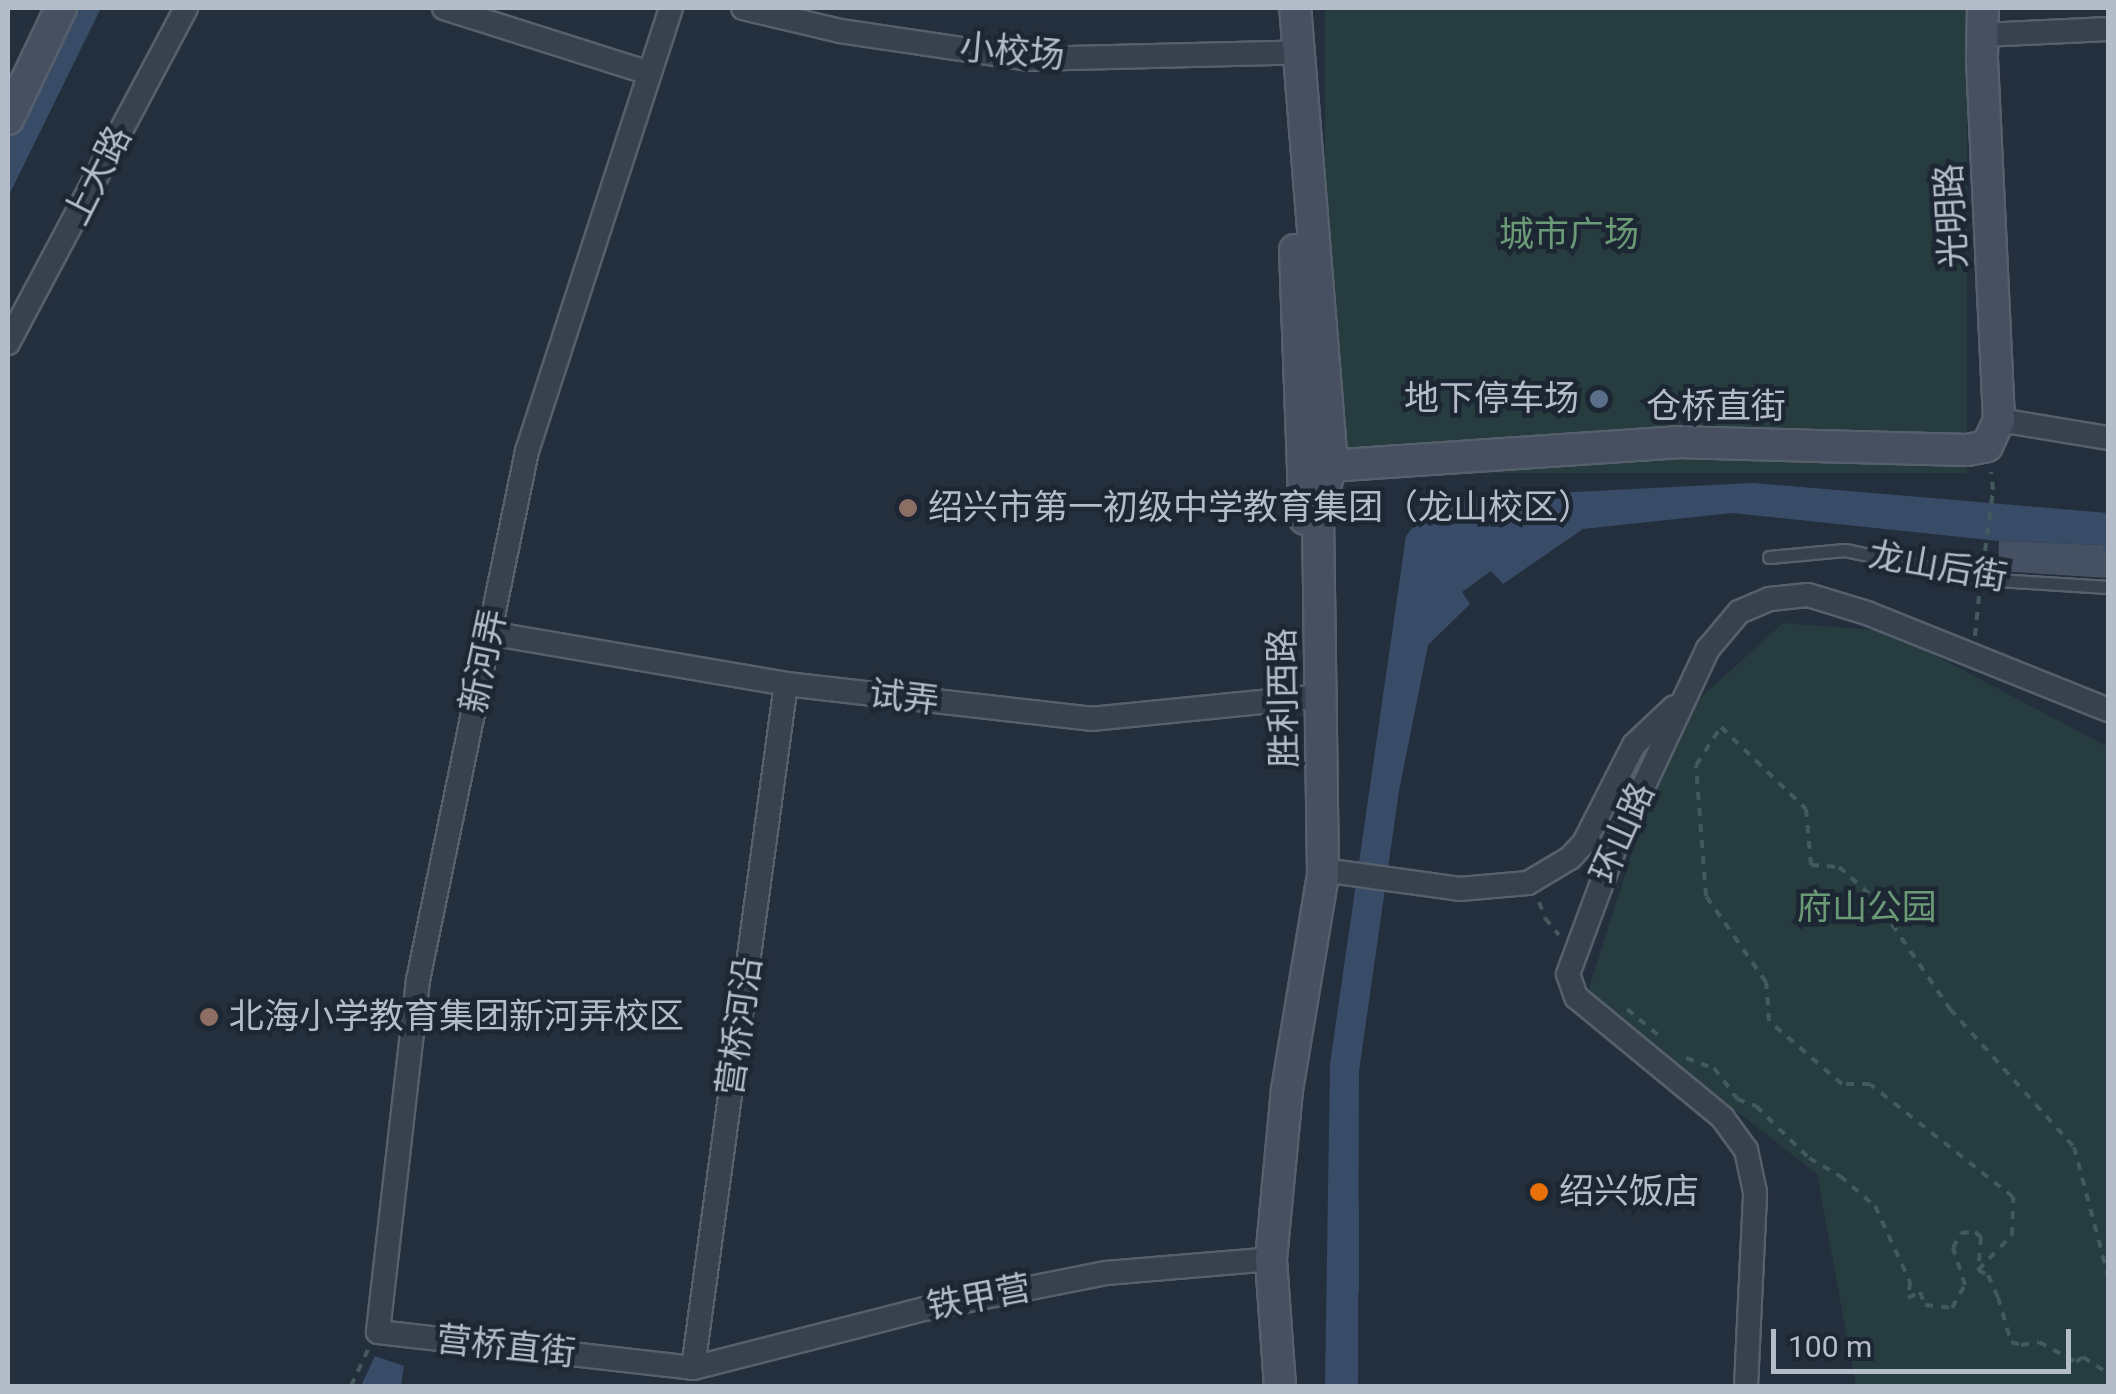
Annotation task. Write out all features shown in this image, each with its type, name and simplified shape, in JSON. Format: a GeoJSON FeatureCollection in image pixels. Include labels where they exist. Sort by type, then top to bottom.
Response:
{"type":"FeatureCollection","features":[{"type":"Feature","properties":{"kind":"main road"},"geometry":{"type":"LineString","coordinates":[[8,119],[61,8]]}},
{"type":"Feature","properties":{"kind":"main road","name":"胜利西路"},"geometry":{"type":"LineString","coordinates":[[1280,8],[1319,466]]}},
{"type":"Feature","properties":{"kind":"main road","name":"胜利西路"},"geometry":{"type":"LineString","coordinates":[[1264,1386],[1263,1260],[1270,1090],[1310,872],[1315,697],[1319,466],[1295,8]]}},
{"type":"Feature","properties":{"kind":"main road","name":"光明路"},"geometry":{"type":"LineString","coordinates":[[1983,21],[1999,420]]}},
{"type":"Feature","properties":{"kind":"main road","name":"仓桥直街"},"geometry":{"type":"LineString","coordinates":[[1319,466],[1677,442],[1967,450],[1987,446],[1999,420]]}},
{"type":"Feature","properties":{"kind":"main road","name":"胜利西路"},"geometry":{"type":"LineString","coordinates":[[1280,1386],[1263,1260],[1288,1090],[1337,871],[1315,697]]}},
{"type":"Feature","properties":{"kind":"street","name":"上大路"},"geometry":{"type":"LineString","coordinates":[[8,344],[186,8]]}},
{"type":"Feature","properties":{"kind":"street"},"geometry":{"type":"LineString","coordinates":[[444,8],[649,73]]}},
{"type":"Feature","properties":{"kind":"street","name":"新河弄"},"geometry":{"type":"LineString","coordinates":[[378,1332],[418,980],[527,451],[671,8]]}},
{"type":"Feature","properties":{"kind":"street","name":"小校场"},"geometry":{"type":"LineString","coordinates":[[743,8],[840,31],[1030,59],[1284,53]]}},
{"type":"Feature","properties":{"kind":"street"},"geometry":{"type":"LineString","coordinates":[[1983,21],[2108,28]]}},
{"type":"Feature","properties":{"kind":"street"},"geometry":{"type":"LineString","coordinates":[[1999,420],[2108,438]]}},
{"type":"Feature","properties":{"kind":"street","name":"环山路"},"geometry":{"type":"LineString","coordinates":[[1746,1386],[1754,1192],[1746,1150],[1737,1132],[1710,1106],[1576,997],[1568,974],[1616,845],[1708,649],[1740,612],[1770,599],[1808,595],[2108,710]]}},
{"type":"Feature","properties":{"kind":"street","name":"试弄"},"geometry":{"type":"LineString","coordinates":[[489,634],[786,684],[1091,719],[1315,697]]}},
{"type":"Feature","properties":{"kind":"street","name":"营桥河沿"},"geometry":{"type":"LineString","coordinates":[[693,1368],[786,684]]}},
{"type":"Feature","properties":{"kind":"street"},"geometry":{"type":"LineString","coordinates":[[1337,871],[1460,889],[1528,883],[1570,858],[1584,843],[1634,746],[1686,696]]}},
{"type":"Feature","properties":{"kind":"street","name":"铁甲营"},"geometry":{"type":"LineString","coordinates":[[693,1368],[924,1309],[1106,1273],[1263,1260]]}},
{"type":"Feature","properties":{"kind":"street","name":"营桥直街"},"geometry":{"type":"LineString","coordinates":[[378,1332],[693,1368]]}},
{"type":"Feature","properties":{"kind":"lane","name":"龙山后街"},"geometry":{"type":"LineString","coordinates":[[1768,558],[1845,550],[1981,579],[2108,587]]}},
{"type":"Feature","properties":{"kind":"path"},"geometry":{"type":"LineString","coordinates":[[1974,656],[1993,490]]}},
{"type":"Feature","properties":{"kind":"path"},"geometry":{"type":"LineString","coordinates":[[1978,1270],[2012,1234],[2013,1197],[1870,1084],[1842,1084],[1768,1021],[1766,982],[1706,896],[1696,765],[1720,726],[1806,808],[1811,865],[1839,867],[1874,898],[1950,1009],[2074,1147],[2108,1276]]}},
{"type":"Feature","properties":{"kind":"path"},"geometry":{"type":"LineString","coordinates":[[1528,883],[1554,931],[1571,944]]}},
{"type":"Feature","properties":{"kind":"path"},"geometry":{"type":"LineString","coordinates":[[1618,1004],[1665,1040]]}},
{"type":"Feature","properties":{"kind":"path"},"geometry":{"type":"LineString","coordinates":[[1674,1056],[1700,1060],[1714,1068],[1738,1099],[1756,1106],[1808,1158],[1840,1176],[1874,1206],[1910,1282],[1908,1298],[1920,1292],[1926,1305],[1952,1308],[1965,1285],[1953,1248],[1962,1233],[1970,1230],[1981,1237],[1978,1270]]}},
{"type":"Feature","properties":{"kind":"path"},"geometry":{"type":"LineString","coordinates":[[1978,1270],[1988,1276],[1998,1297],[2012,1342],[2022,1346],[2040,1342],[2076,1362],[2083,1357],[2108,1373]]}},
{"type":"Feature","properties":{"kind":"path"},"geometry":{"type":"LineString","coordinates":[[351,1386],[378,1332]]}},
{"type":"Feature","properties":{"kind":"green space","name":"城市广场"},"geometry":{"type":"Polygon","coordinates":[[[1325,8],[1967,8],[1967,473],[1325,473],[1325,8]]]}},
{"type":"Feature","properties":{"kind":"green space","name":"府山公园"},"geometry":{"type":"Polygon","coordinates":[[[1783,623],[1889,631],[2108,747],[2108,1386],[1856,1386],[1817,1174],[1587,994],[1674,722],[1783,623]]]}},
{"type":"Feature","properties":{"kind":"water"},"geometry":{"type":"Polygon","coordinates":[[[69,8],[101,8],[8,197],[8,134],[69,8]]]}},
{"type":"Feature","properties":{"kind":"water"},"geometry":{"type":"Polygon","coordinates":[[[1753,483],[2108,513],[2108,551],[2103,551],[2103,545],[1999,541],[1732,513],[1583,529],[1503,584],[1491,571],[1462,592],[1470,604],[1428,645],[1399,791],[1359,1071],[1358,1386],[1325,1386],[1330,1064],[1406,536],[1434,499],[1753,483]]]}},
{"type":"Feature","properties":{"kind":"water"},"geometry":{"type":"Polygon","coordinates":[[[375,1356],[404,1366],[401,1386],[361,1386],[375,1356]]]}},
{"type":"Feature","properties":{"kind":"building"},"geometry":{"type":"Polygon","coordinates":[[[1999,541],[2103,545],[2103,551],[2108,551],[2108,578],[1998,571],[1999,541]]]}},
{"type":"Feature","properties":{"kind":"waterway"},"geometry":{"type":"LineString","coordinates":[[1356,1207],[1356,1290]]}},
{"type":"Feature","properties":{"kind":"place","name":"地下停车场"},"geometry":{"type":"Point","coordinates":[1599,399]}},
{"type":"Feature","properties":{"kind":"place","name":"绍兴市第一初级中学教育集团（龙山校区）"},"geometry":{"type":"Point","coordinates":[908,508]}},
{"type":"Feature","properties":{"kind":"place","name":"北海小学教育集团新河弄校区"},"geometry":{"type":"Point","coordinates":[209,1017]}},
{"type":"Feature","properties":{"kind":"place","name":"绍兴饭店"},"geometry":{"type":"Point","coordinates":[1539,1192]}}]}
